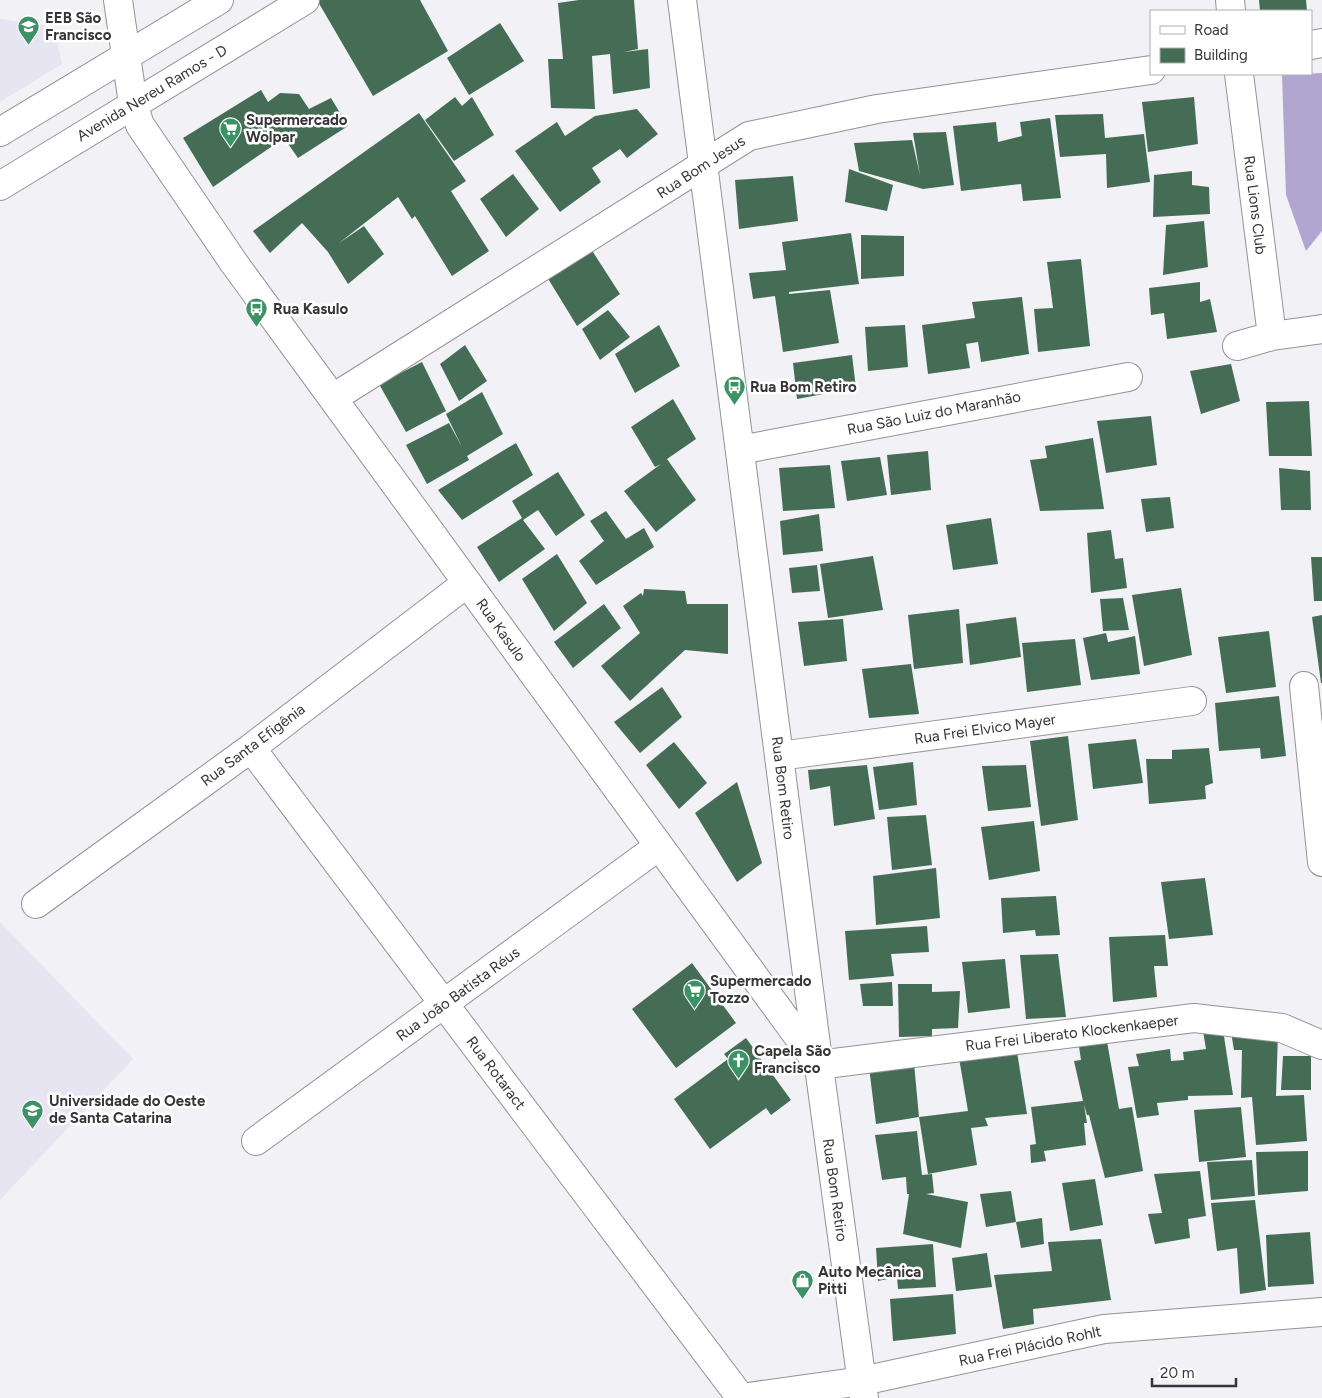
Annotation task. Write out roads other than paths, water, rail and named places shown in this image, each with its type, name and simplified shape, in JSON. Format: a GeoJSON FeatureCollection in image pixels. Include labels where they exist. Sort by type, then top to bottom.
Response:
{"type":"FeatureCollection","features":[{"type":"Feature","properties":{"kind":"street","name":"Rua Kasulo"},"geometry":{"type":"LineString","coordinates":[[118,0],[133,104],[140,125],[234,263],[818,1065]]}},
{"type":"Feature","properties":{"kind":"street"},"geometry":{"type":"LineString","coordinates":[[0,132],[219,0]]}},
{"type":"Feature","properties":{"kind":"street","name":"Avenida Nereu Ramos - D"},"geometry":{"type":"LineString","coordinates":[[0,186],[305,0]]}},
{"type":"Feature","properties":{"kind":"street","name":"Rua Bom Retiro"},"geometry":{"type":"LineString","coordinates":[[682,0],[818,1065],[863,1390]]}},
{"type":"Feature","properties":{"kind":"street","name":"Rua Bom Jesus"},"geometry":{"type":"LineString","coordinates":[[333,398],[749,136],[877,109],[1150,70]]}},
{"type":"Feature","properties":{"kind":"street","name":"Rua Lions Club"},"geometry":{"type":"LineString","coordinates":[[1239,75],[1272,336]]}},
{"type":"Feature","properties":{"kind":"street"},"geometry":{"type":"LineString","coordinates":[[1238,346],[1272,336],[1322,329]]}},
{"type":"Feature","properties":{"kind":"street","name":"Rua São Luiz do Maranhão"},"geometry":{"type":"LineString","coordinates":[[740,450],[1128,377]]}},
{"type":"Feature","properties":{"kind":"street","name":"Rua Santa Efigênia"},"geometry":{"type":"LineString","coordinates":[[36,904],[251,748],[467,583]]}},
{"type":"Feature","properties":{"kind":"street"},"geometry":{"type":"LineString","coordinates":[[1304,686],[1322,862]]}},
{"type":"Feature","properties":{"kind":"street","name":"Rua Frei Elvico Mayer"},"geometry":{"type":"LineString","coordinates":[[779,756],[1192,701]]}},
{"type":"Feature","properties":{"kind":"street","name":"Rua Rotaract"},"geometry":{"type":"LineString","coordinates":[[251,748],[741,1398]]}},
{"type":"Feature","properties":{"kind":"street","name":"Rua João Batista Réus"},"geometry":{"type":"LineString","coordinates":[[256,1141],[658,846]]}},
{"type":"Feature","properties":{"kind":"street","name":"Rua Frei Liberato Klockenkaeper"},"geometry":{"type":"LineString","coordinates":[[818,1065],[1194,1018],[1282,1028],[1322,1046]]}},
{"type":"Feature","properties":{"kind":"street","name":"Rua Frei Plácido Rohlt"},"geometry":{"type":"LineString","coordinates":[[741,1398],[863,1390],[1104,1329],[1322,1312]]}},
{"type":"Feature","properties":{"kind":"place","name":"EEB São Francisco"},"geometry":{"type":"Point","coordinates":[29,46]}},
{"type":"Feature","properties":{"kind":"place","name":"Supermercado Wolpar"},"geometry":{"type":"Point","coordinates":[230,148]}},
{"type":"Feature","properties":{"kind":"place","name":"Rua Kasulo"},"geometry":{"type":"Point","coordinates":[257,328]}},
{"type":"Feature","properties":{"kind":"place","name":"Rua Bom Retiro"},"geometry":{"type":"Point","coordinates":[734,406]}},
{"type":"Feature","properties":{"kind":"place","name":"Supermercado Tozzo"},"geometry":{"type":"Point","coordinates":[694,1009]}},
{"type":"Feature","properties":{"kind":"place","name":"Capela São Francisco"},"geometry":{"type":"Point","coordinates":[738,1079]}},
{"type":"Feature","properties":{"kind":"place","name":"Universidade do Oeste de Santa Catarina"},"geometry":{"type":"Point","coordinates":[33,1129]}},
{"type":"Feature","properties":{"kind":"place","name":"Auto Mecânica Pitti"},"geometry":{"type":"Point","coordinates":[802,1300]}}]}
